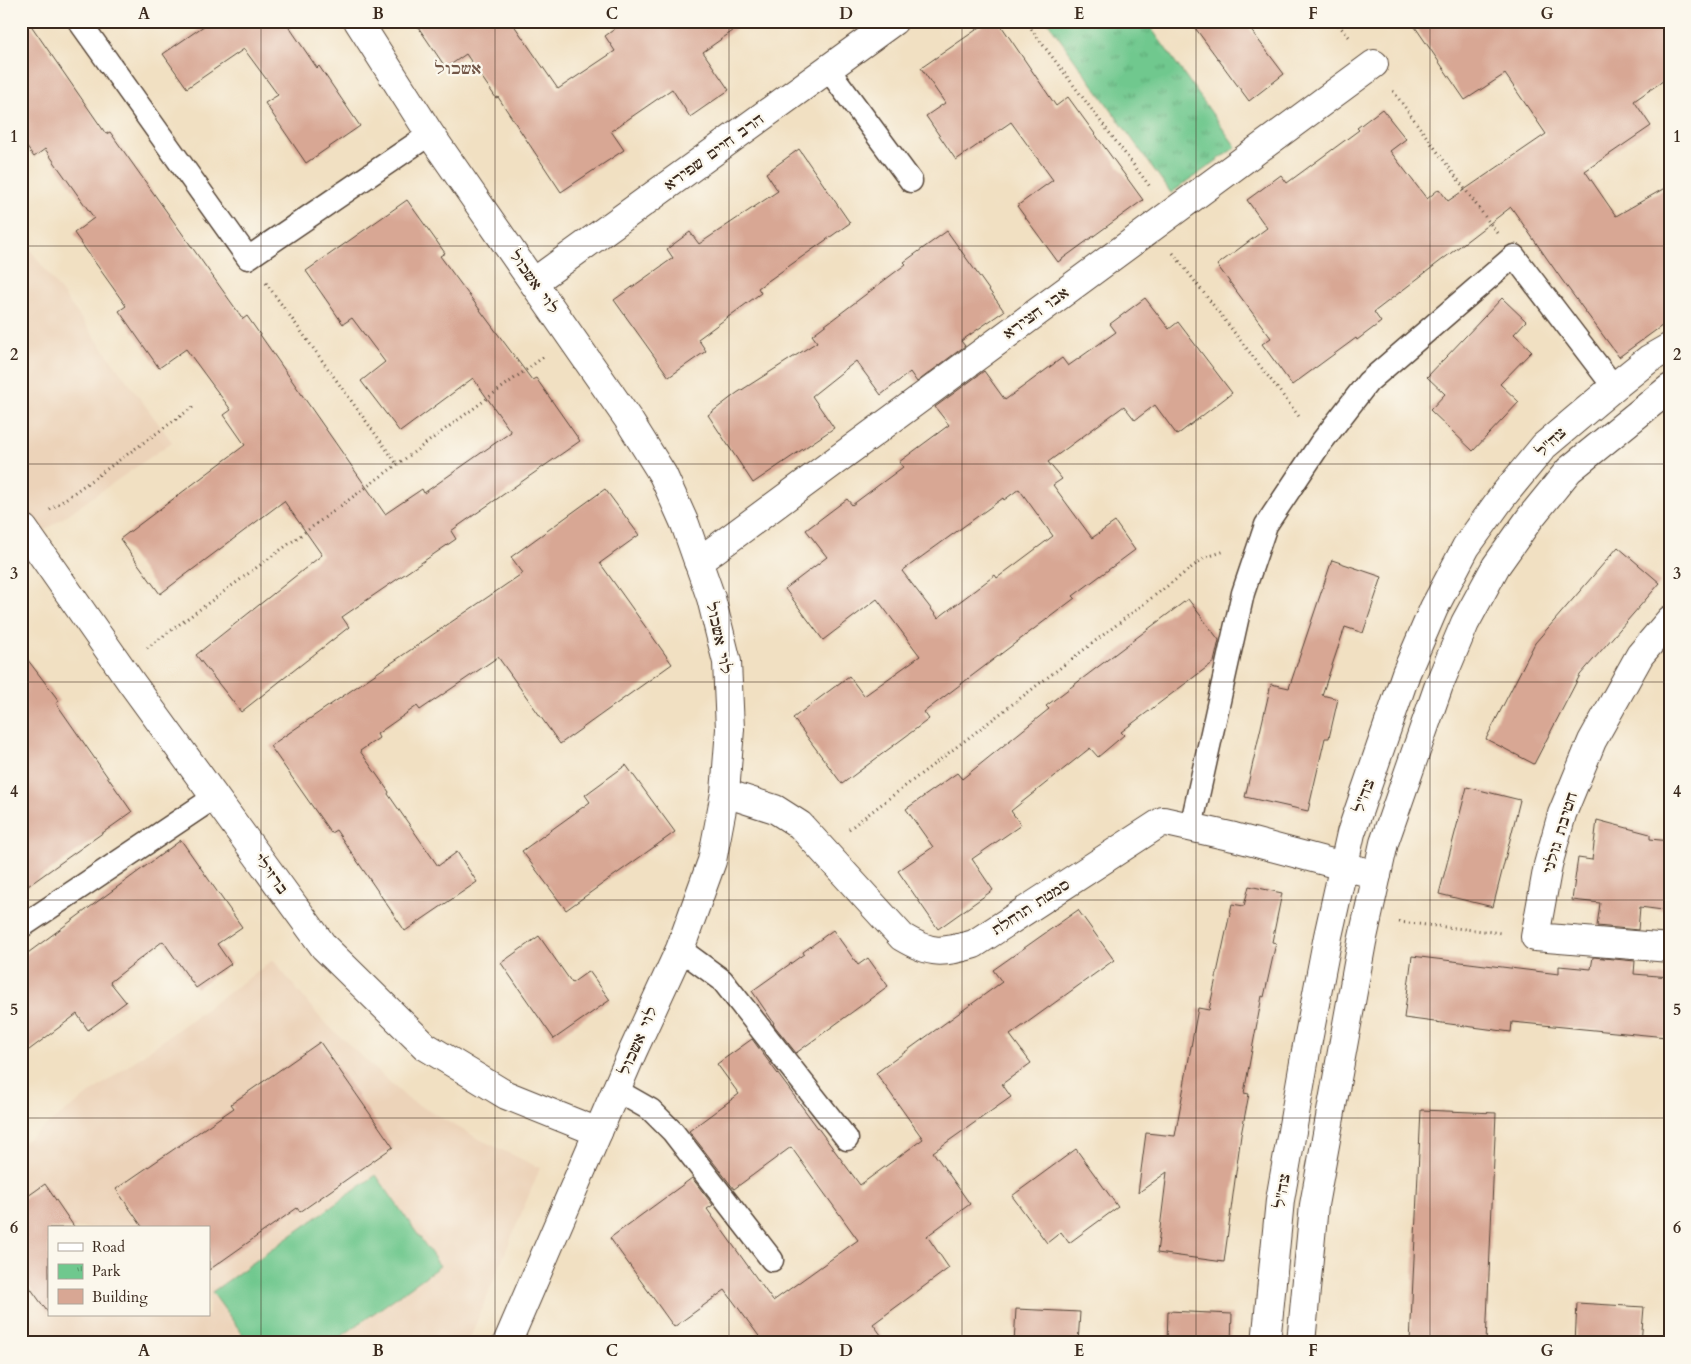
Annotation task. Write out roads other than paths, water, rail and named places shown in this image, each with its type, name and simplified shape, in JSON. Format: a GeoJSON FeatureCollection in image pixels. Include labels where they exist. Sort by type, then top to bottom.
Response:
{"type":"FeatureCollection","features":[{"type":"Feature","properties":{"kind":"street","name":"לוי אשכול"},"geometry":{"type":"LineString","coordinates":[[358,21],[430,134],[628,419],[663,475],[685,524],[711,598],[727,662],[730,729],[725,793],[712,861],[680,949],[616,1090],[507,1343]]}},
{"type":"Feature","properties":{"kind":"street","name":"הרב חיים שפירא"},"geometry":{"type":"LineString","coordinates":[[534,282],[894,21]]}},
{"type":"Feature","properties":{"kind":"street","name":"אבו חצירא"},"geometry":{"type":"LineString","coordinates":[[698,562],[1374,64]]}},
{"type":"Feature","properties":{"kind":"street","name":"צה\"ל"},"geometry":{"type":"LineString","coordinates":[[1266,1343],[1280,1200],[1306,1051],[1343,866],[1351,833],[1406,673],[1434,608],[1466,547],[1502,497],[1544,446],[1614,387],[1670,346]]}},
{"type":"Feature","properties":{"kind":"street"},"geometry":{"type":"LineString","coordinates":[[1301,1343],[1314,1205],[1367,918],[1384,843],[1439,685],[1465,623],[1496,566],[1530,518],[1569,470],[1670,388]]}},
{"type":"Feature","properties":{"kind":"street","name":"ברזילי"},"geometry":{"type":"LineString","coordinates":[[24,529],[121,667],[324,946],[425,1046],[506,1095],[598,1132]]}},
{"type":"Feature","properties":{"kind":"street","name":"חטיבת גולני"},"geometry":{"type":"LineString","coordinates":[[1670,620],[1640,655],[1592,741],[1562,814],[1548,865],[1535,937],[1670,948]]}},
{"type":"Feature","properties":{"kind":"street","name":"סמטת תוחלת"},"geometry":{"type":"LineString","coordinates":[[725,793],[775,809],[800,825],[902,937],[919,948],[945,952],[974,944],[1163,821],[1377,875]]}},
{"type":"Feature","properties":{"kind":"lane"},"geometry":{"type":"LineString","coordinates":[[79,21],[248,258],[430,134]]}},
{"type":"Feature","properties":{"kind":"lane"},"geometry":{"type":"LineString","coordinates":[[828,69],[911,181]]}},
{"type":"Feature","properties":{"kind":"lane"},"geometry":{"type":"LineString","coordinates":[[1191,827],[1243,593],[1266,525],[1320,444],[1368,382],[1514,256],[1614,387]]}},
{"type":"Feature","properties":{"kind":"lane"},"geometry":{"type":"LineString","coordinates":[[21,928],[215,797]]}},
{"type":"Feature","properties":{"kind":"lane"},"geometry":{"type":"LineString","coordinates":[[680,949],[722,980],[847,1139]]}},
{"type":"Feature","properties":{"kind":"lane"},"geometry":{"type":"LineString","coordinates":[[616,1090],[651,1110],[673,1132],[772,1260]]}},
{"type":"Feature","properties":{"kind":"district","name":"אשכול"},"geometry":{"type":"Point","coordinates":[458,69]}}]}
